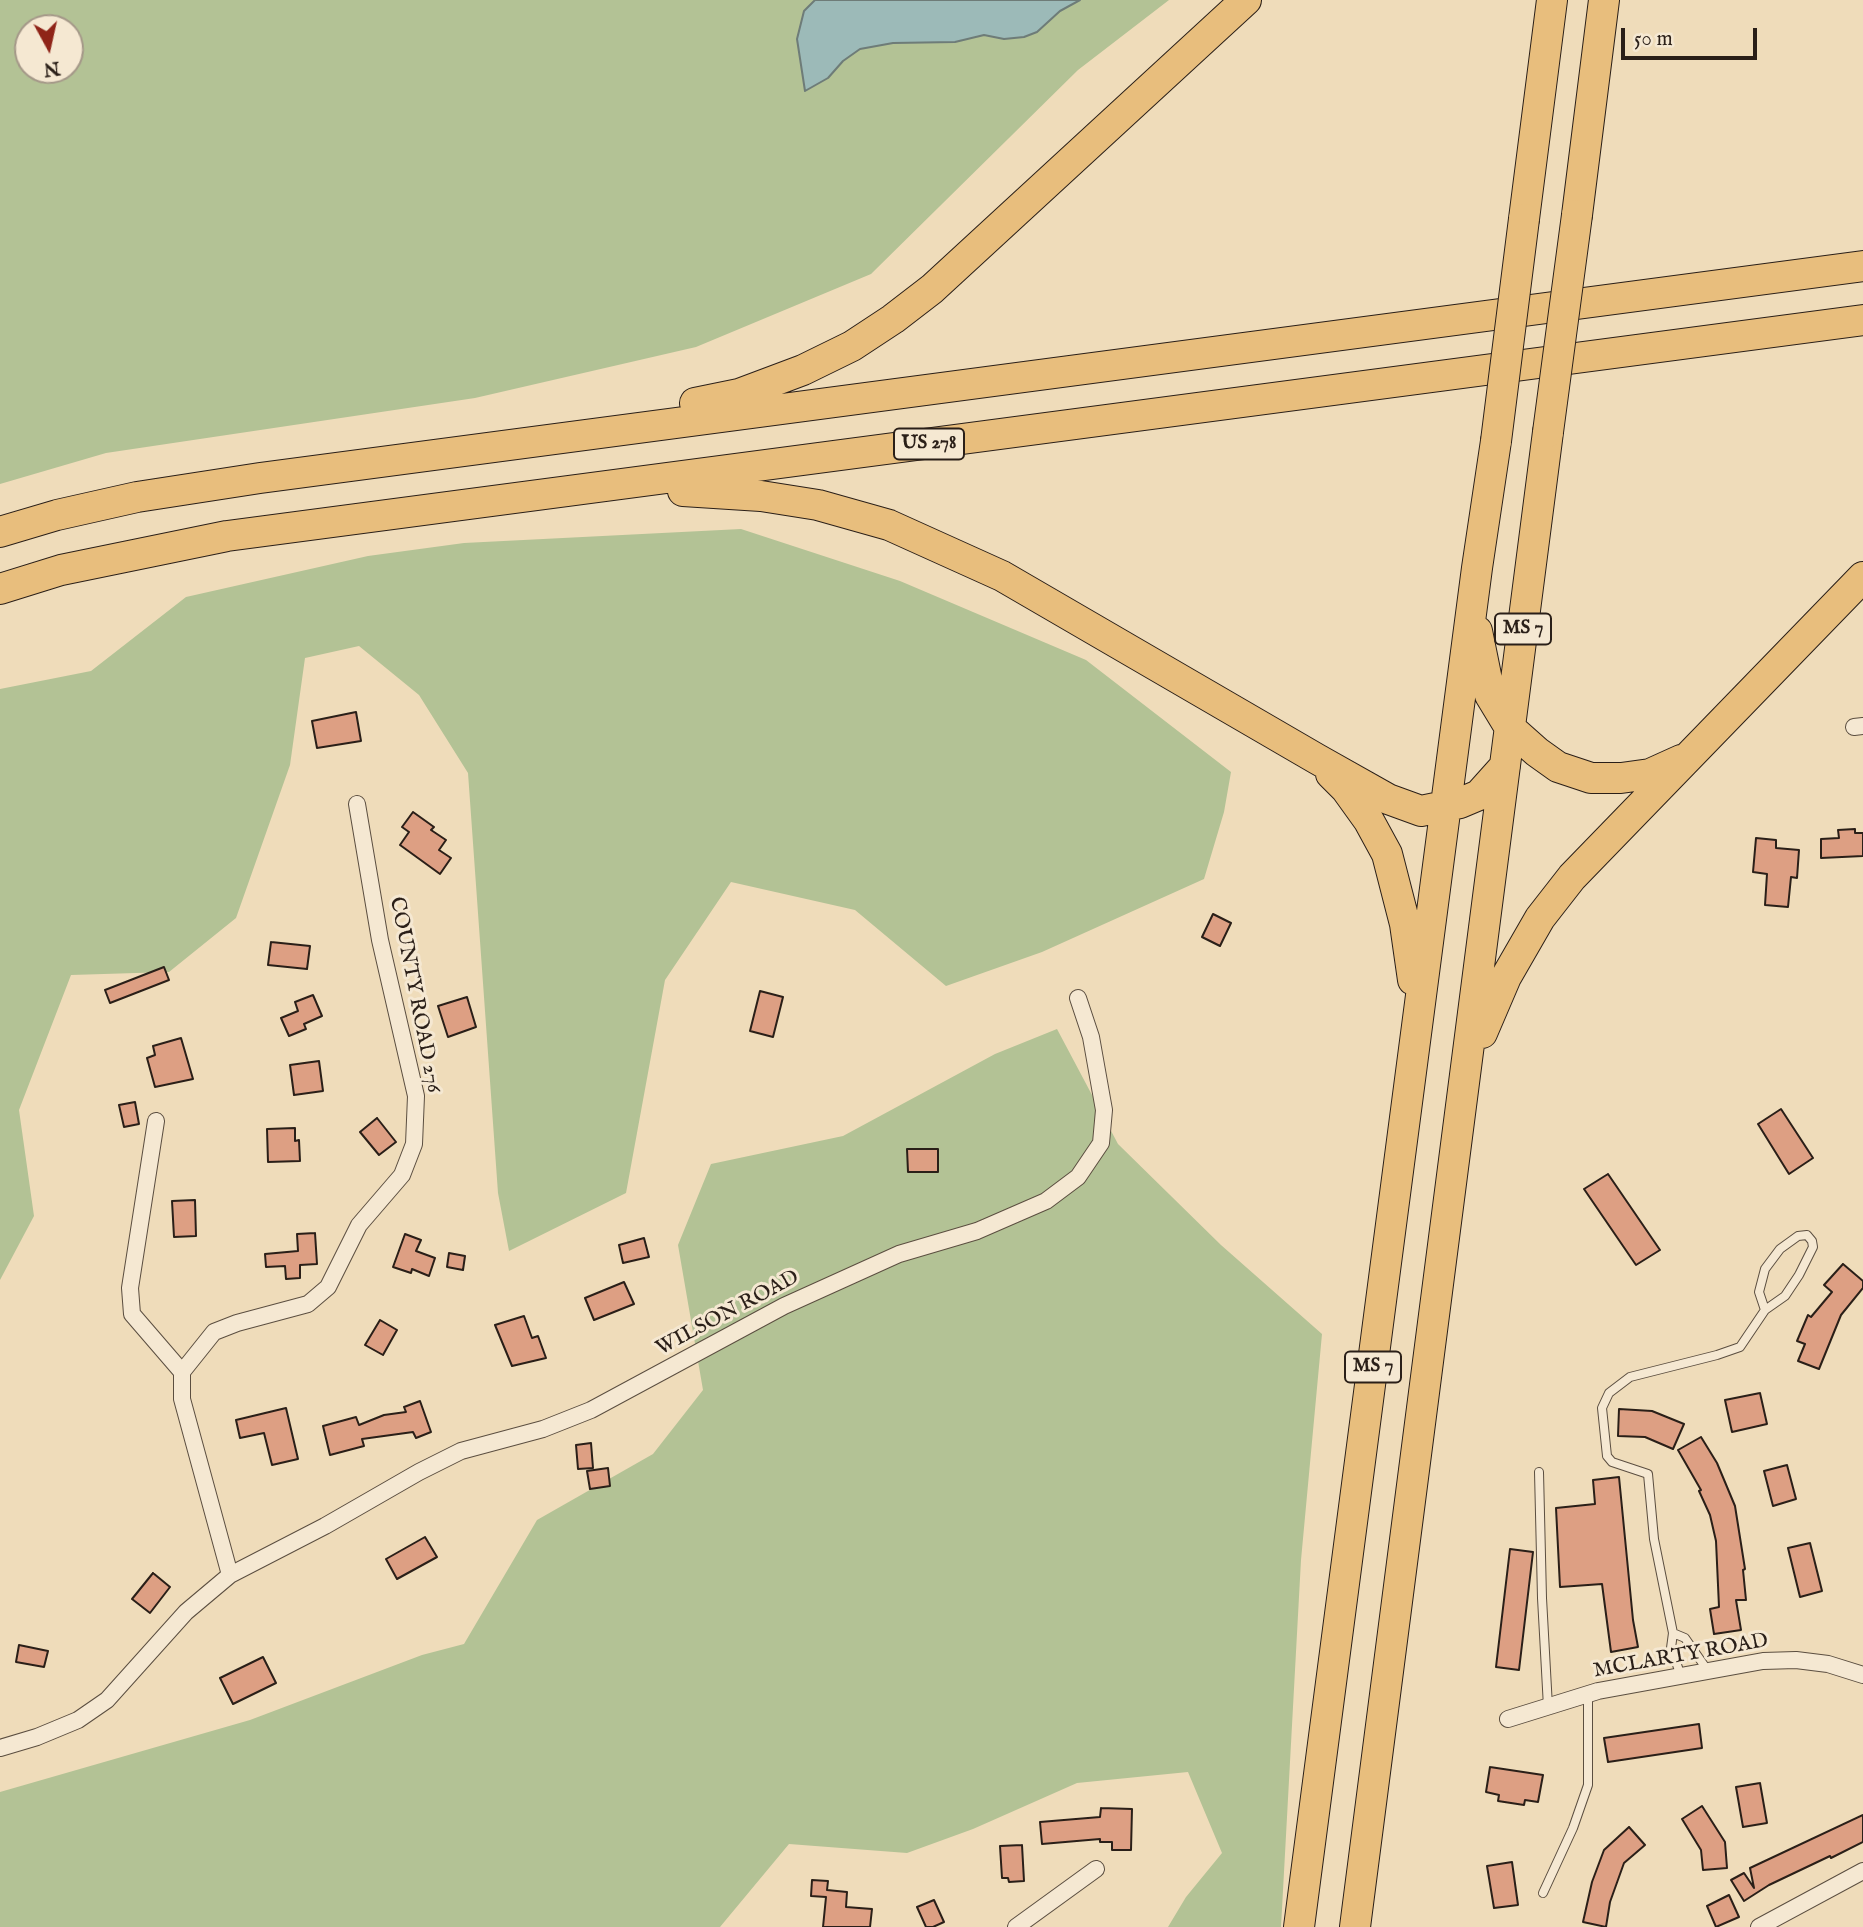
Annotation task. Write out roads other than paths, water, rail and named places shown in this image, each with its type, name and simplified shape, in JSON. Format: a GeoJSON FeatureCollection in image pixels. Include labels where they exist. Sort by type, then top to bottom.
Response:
{"type":"FeatureCollection","features":[{"type":"Feature","properties":{"kind":"highway"},"geometry":{"type":"LineString","coordinates":[[546,440],[648,413],[739,394],[803,370],[852,346],[932,289],[1246,0]]}},
{"type":"Feature","properties":{"kind":"highway","name":"MS 7"},"geometry":{"type":"LineString","coordinates":[[1299,1927],[1552,0]]}},
{"type":"Feature","properties":{"kind":"highway","name":"MS 7"},"geometry":{"type":"LineString","coordinates":[[1355,1927],[1604,0]]}},
{"type":"Feature","properties":{"kind":"highway"},"geometry":{"type":"LineString","coordinates":[[0,532],[57,515],[137,497],[260,478],[1863,267]]}},
{"type":"Feature","properties":{"kind":"highway","name":"US 278"},"geometry":{"type":"LineString","coordinates":[[0,589],[61,570],[227,536],[1863,320]]}},
{"type":"Feature","properties":{"kind":"highway"},"geometry":{"type":"LineString","coordinates":[[561,493],[703,491],[761,496],[818,505],[889,525],[1002,576],[1388,799],[1421,811],[1446,807],[1479,795],[1505,766]]}},
{"type":"Feature","properties":{"kind":"highway"},"geometry":{"type":"LineString","coordinates":[[1477,568],[1477,633],[1490,695],[1510,728],[1536,752],[1558,767],[1591,778],[1650,774],[1690,756]]}},
{"type":"Feature","properties":{"kind":"highway"},"geometry":{"type":"LineString","coordinates":[[1458,1139],[1484,1024],[1506,976],[1540,918],[1572,877],[1863,577]]}},
{"type":"Feature","properties":{"kind":"highway"},"geometry":{"type":"LineString","coordinates":[[1317,759],[1346,789],[1369,821],[1387,855],[1411,954],[1418,1025]]}},
{"type":"Feature","properties":{"kind":"street","name":"COUNTY ROAD 276"},"geometry":{"type":"LineString","coordinates":[[181,1372],[214,1332],[237,1322],[308,1304],[328,1287],[359,1225],[402,1175],[414,1144],[416,1096],[380,940],[357,804]]}},
{"type":"Feature","properties":{"kind":"street","name":"WILSON ROAD"},"geometry":{"type":"LineString","coordinates":[[0,1748],[37,1737],[78,1720],[107,1700],[186,1612],[230,1575],[325,1526],[419,1472],[461,1451],[542,1429],[591,1410],[783,1306],[900,1254],[977,1231],[1046,1201],[1078,1177],[1101,1143],[1104,1110],[1091,1037],[1078,998]]}},
{"type":"Feature","properties":{"kind":"street"},"geometry":{"type":"LineString","coordinates":[[156,1121],[130,1288],[132,1314],[181,1372],[182,1399],[230,1575]]}},
{"type":"Feature","properties":{"kind":"street","name":"MCLARTY ROAD"},"geometry":{"type":"LineString","coordinates":[[1508,1719],[1588,1694],[1763,1661],[1796,1660],[1828,1664],[1863,1675]]}},
{"type":"Feature","properties":{"kind":"street"},"geometry":{"type":"LineString","coordinates":[[1016,1927],[1096,1869]]}},
{"type":"Feature","properties":{"kind":"street"},"geometry":{"type":"LineString","coordinates":[[1759,1927],[1863,1871]]}},
{"type":"Feature","properties":{"kind":"lane"},"geometry":{"type":"LineString","coordinates":[[1681,1676],[1671,1648],[1673,1633],[1660,1578],[1648,1474],[1612,1462],[1607,1456],[1602,1408],[1609,1393],[1630,1377],[1740,1347],[1765,1310],[1785,1296],[1799,1275],[1813,1247],[1807,1235],[1798,1236],[1780,1249],[1765,1269],[1759,1292],[1765,1310]]}},
{"type":"Feature","properties":{"kind":"lane"},"geometry":{"type":"LineString","coordinates":[[1539,1472],[1548,1707]]}},
{"type":"Feature","properties":{"kind":"lane"},"geometry":{"type":"LineString","coordinates":[[1673,1633],[1685,1638],[1708,1671]]}},
{"type":"Feature","properties":{"kind":"lane"},"geometry":{"type":"LineString","coordinates":[[1543,1893],[1573,1828],[1588,1785],[1588,1694]]}},
{"type":"Feature","properties":{"kind":"water"},"geometry":{"type":"Polygon","coordinates":[[[815,0],[1080,0],[1060,11],[1037,32],[1024,37],[1004,39],[984,35],[955,42],[893,43],[860,49],[843,61],[828,78],[805,91],[797,39],[804,11],[815,0]]]}}]}
